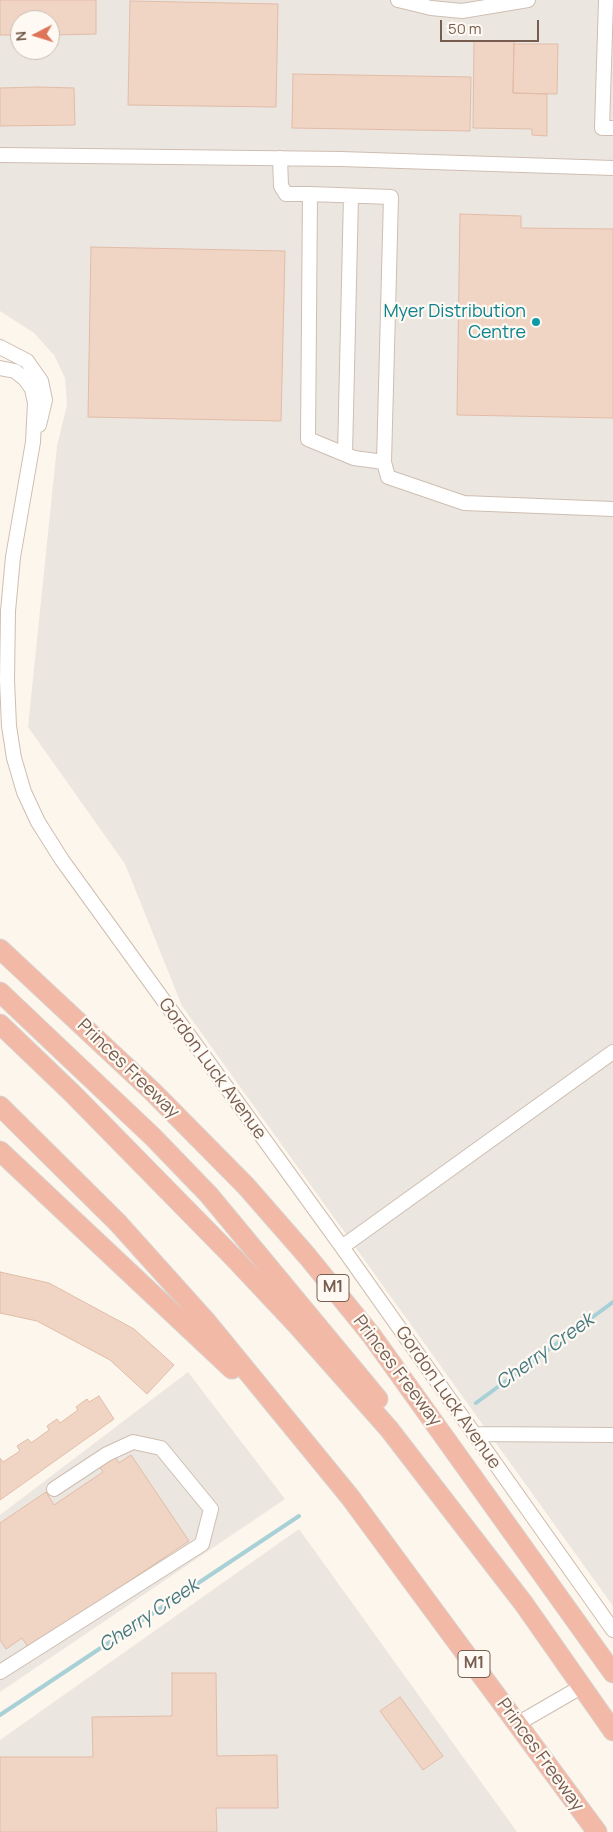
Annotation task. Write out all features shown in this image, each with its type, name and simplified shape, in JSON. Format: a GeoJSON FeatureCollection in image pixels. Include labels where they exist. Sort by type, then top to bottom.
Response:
{"type":"FeatureCollection","features":[{"type":"Feature","properties":{"kind":"highway","name":"Princes Freeway"},"geometry":{"type":"LineString","coordinates":[[0,949],[152,1091],[246,1186],[308,1257],[372,1336],[613,1673]]}},
{"type":"Feature","properties":{"kind":"highway"},"geometry":{"type":"LineString","coordinates":[[0,992],[153,1137],[209,1195],[374,1393],[613,1731]]}},
{"type":"Feature","properties":{"kind":"highway"},"geometry":{"type":"LineString","coordinates":[[0,1025],[86,1106],[297,1325],[389,1429],[524,1604]]}},
{"type":"Feature","properties":{"kind":"highway","name":"Princes Freeway"},"geometry":{"type":"LineString","coordinates":[[0,1106],[125,1230],[206,1321],[350,1497],[597,1832]]}},
{"type":"Feature","properties":{"kind":"highway"},"geometry":{"type":"LineString","coordinates":[[0,1151],[247,1384],[350,1497]]}},
{"type":"Feature","properties":{"kind":"street"},"geometry":{"type":"LineString","coordinates":[[398,0],[431,8],[462,11],[528,0]]}},
{"type":"Feature","properties":{"kind":"street"},"geometry":{"type":"LineString","coordinates":[[606,0],[602,128],[613,128]]}},
{"type":"Feature","properties":{"kind":"street"},"geometry":{"type":"LineString","coordinates":[[0,155],[280,158],[613,168]]}},
{"type":"Feature","properties":{"kind":"street"},"geometry":{"type":"LineString","coordinates":[[280,158],[281,186],[286,194],[391,197],[384,462],[388,477],[464,502],[613,509]]}},
{"type":"Feature","properties":{"kind":"street"},"geometry":{"type":"LineString","coordinates":[[310,194],[308,439],[354,458],[384,462]]}},
{"type":"Feature","properties":{"kind":"street"},"geometry":{"type":"LineString","coordinates":[[345,454],[351,196]]}},
{"type":"Feature","properties":{"kind":"street","name":"Gordon Luck Avenue"},"geometry":{"type":"LineString","coordinates":[[0,347],[27,361],[43,385],[44,407],[33,442],[16,529],[7,636],[9,726],[14,758],[24,792],[42,831],[342,1247],[613,1630]]}},
{"type":"Feature","properties":{"kind":"street","name":"Gordon Luck Avenue"},"geometry":{"type":"LineString","coordinates":[[0,368],[15,372],[31,386],[34,403],[33,442]]}},
{"type":"Feature","properties":{"kind":"street"},"geometry":{"type":"LineString","coordinates":[[342,1247],[613,1052]]}},
{"type":"Feature","properties":{"kind":"street"},"geometry":{"type":"LineString","coordinates":[[474,1434],[613,1435]]}},
{"type":"Feature","properties":{"kind":"street"},"geometry":{"type":"LineString","coordinates":[[0,1672],[202,1544],[210,1509],[162,1448],[133,1442],[107,1454],[54,1489]]}},
{"type":"Feature","properties":{"kind":"street"},"geometry":{"type":"LineString","coordinates":[[517,1724],[581,1687]]}},
{"type":"Feature","properties":{"kind":"shaded area"},"geometry":{"type":"Polygon","coordinates":[[[0,0],[613,0],[613,1606],[182,1006],[125,864],[28,727],[57,446],[67,405],[65,378],[54,355],[34,333],[0,311],[0,0]]]}},
{"type":"Feature","properties":{"kind":"shaded area"},"geometry":{"type":"Polygon","coordinates":[[[188,1372],[285,1499],[0,1692],[0,1515],[188,1372]]]}},
{"type":"Feature","properties":{"kind":"shaded area"},"geometry":{"type":"Polygon","coordinates":[[[299,1529],[517,1832],[0,1832],[0,1740],[299,1529]]]}},
{"type":"Feature","properties":{"kind":"building"},"geometry":{"type":"Polygon","coordinates":[[[0,0],[96,0],[96,34],[60,35],[60,10],[10,10],[10,35],[0,35],[0,0]]]}},
{"type":"Feature","properties":{"kind":"building"},"geometry":{"type":"Polygon","coordinates":[[[130,1],[278,4],[276,107],[128,105],[130,1]]]}},
{"type":"Feature","properties":{"kind":"building"},"geometry":{"type":"Polygon","coordinates":[[[474,41],[514,41],[513,93],[547,94],[547,136],[532,135],[532,129],[473,128],[474,41]]]}},
{"type":"Feature","properties":{"kind":"building"},"geometry":{"type":"Polygon","coordinates":[[[514,44],[558,44],[557,94],[513,93],[514,44]]]}},
{"type":"Feature","properties":{"kind":"building"},"geometry":{"type":"Polygon","coordinates":[[[293,74],[471,77],[470,131],[292,128],[293,74]]]}},
{"type":"Feature","properties":{"kind":"building"},"geometry":{"type":"Polygon","coordinates":[[[0,88],[74,88],[75,125],[0,126],[0,88]]]}},
{"type":"Feature","properties":{"kind":"building","name":"Myer Distribution Centre"},"geometry":{"type":"Polygon","coordinates":[[[460,214],[521,216],[521,228],[613,229],[613,418],[457,415],[460,214]]]}},
{"type":"Feature","properties":{"kind":"building"},"geometry":{"type":"Polygon","coordinates":[[[91,247],[285,251],[281,421],[88,417],[91,247]]]}},
{"type":"Feature","properties":{"kind":"building"},"geometry":{"type":"Polygon","coordinates":[[[0,1272],[49,1283],[134,1329],[174,1365],[147,1394],[110,1360],[37,1321],[0,1313],[0,1272]]]}},
{"type":"Feature","properties":{"kind":"building"},"geometry":{"type":"Polygon","coordinates":[[[99,1396],[114,1419],[0,1500],[0,1458],[3,1462],[20,1451],[17,1446],[28,1439],[31,1443],[49,1430],[47,1426],[57,1419],[60,1423],[78,1410],[76,1407],[87,1399],[89,1402],[99,1396]]]}},
{"type":"Feature","properties":{"kind":"building"},"geometry":{"type":"Polygon","coordinates":[[[114,1455],[119,1463],[131,1455],[189,1541],[29,1648],[22,1638],[6,1649],[0,1640],[0,1523],[46,1492],[54,1505],[103,1472],[98,1465],[114,1455]]]}},
{"type":"Feature","properties":{"kind":"building"},"geometry":{"type":"Polygon","coordinates":[[[172,1673],[216,1673],[217,1756],[277,1755],[278,1808],[216,1808],[217,1832],[0,1832],[0,1757],[93,1757],[92,1717],[172,1716],[172,1673]]]}},
{"type":"Feature","properties":{"kind":"building"},"geometry":{"type":"Polygon","coordinates":[[[400,1697],[443,1756],[423,1770],[380,1711],[400,1697]]]}},
{"type":"Feature","properties":{"kind":"waterway","name":"Cherry Creek"},"geometry":{"type":"LineString","coordinates":[[476,1403],[613,1302]]}},
{"type":"Feature","properties":{"kind":"waterway","name":"Cherry Creek"},"geometry":{"type":"LineString","coordinates":[[0,1715],[299,1516]]}},
{"type":"Feature","properties":{"kind":"place","name":"Myer Distribution Centre"},"geometry":{"type":"Point","coordinates":[536,322]}}]}
